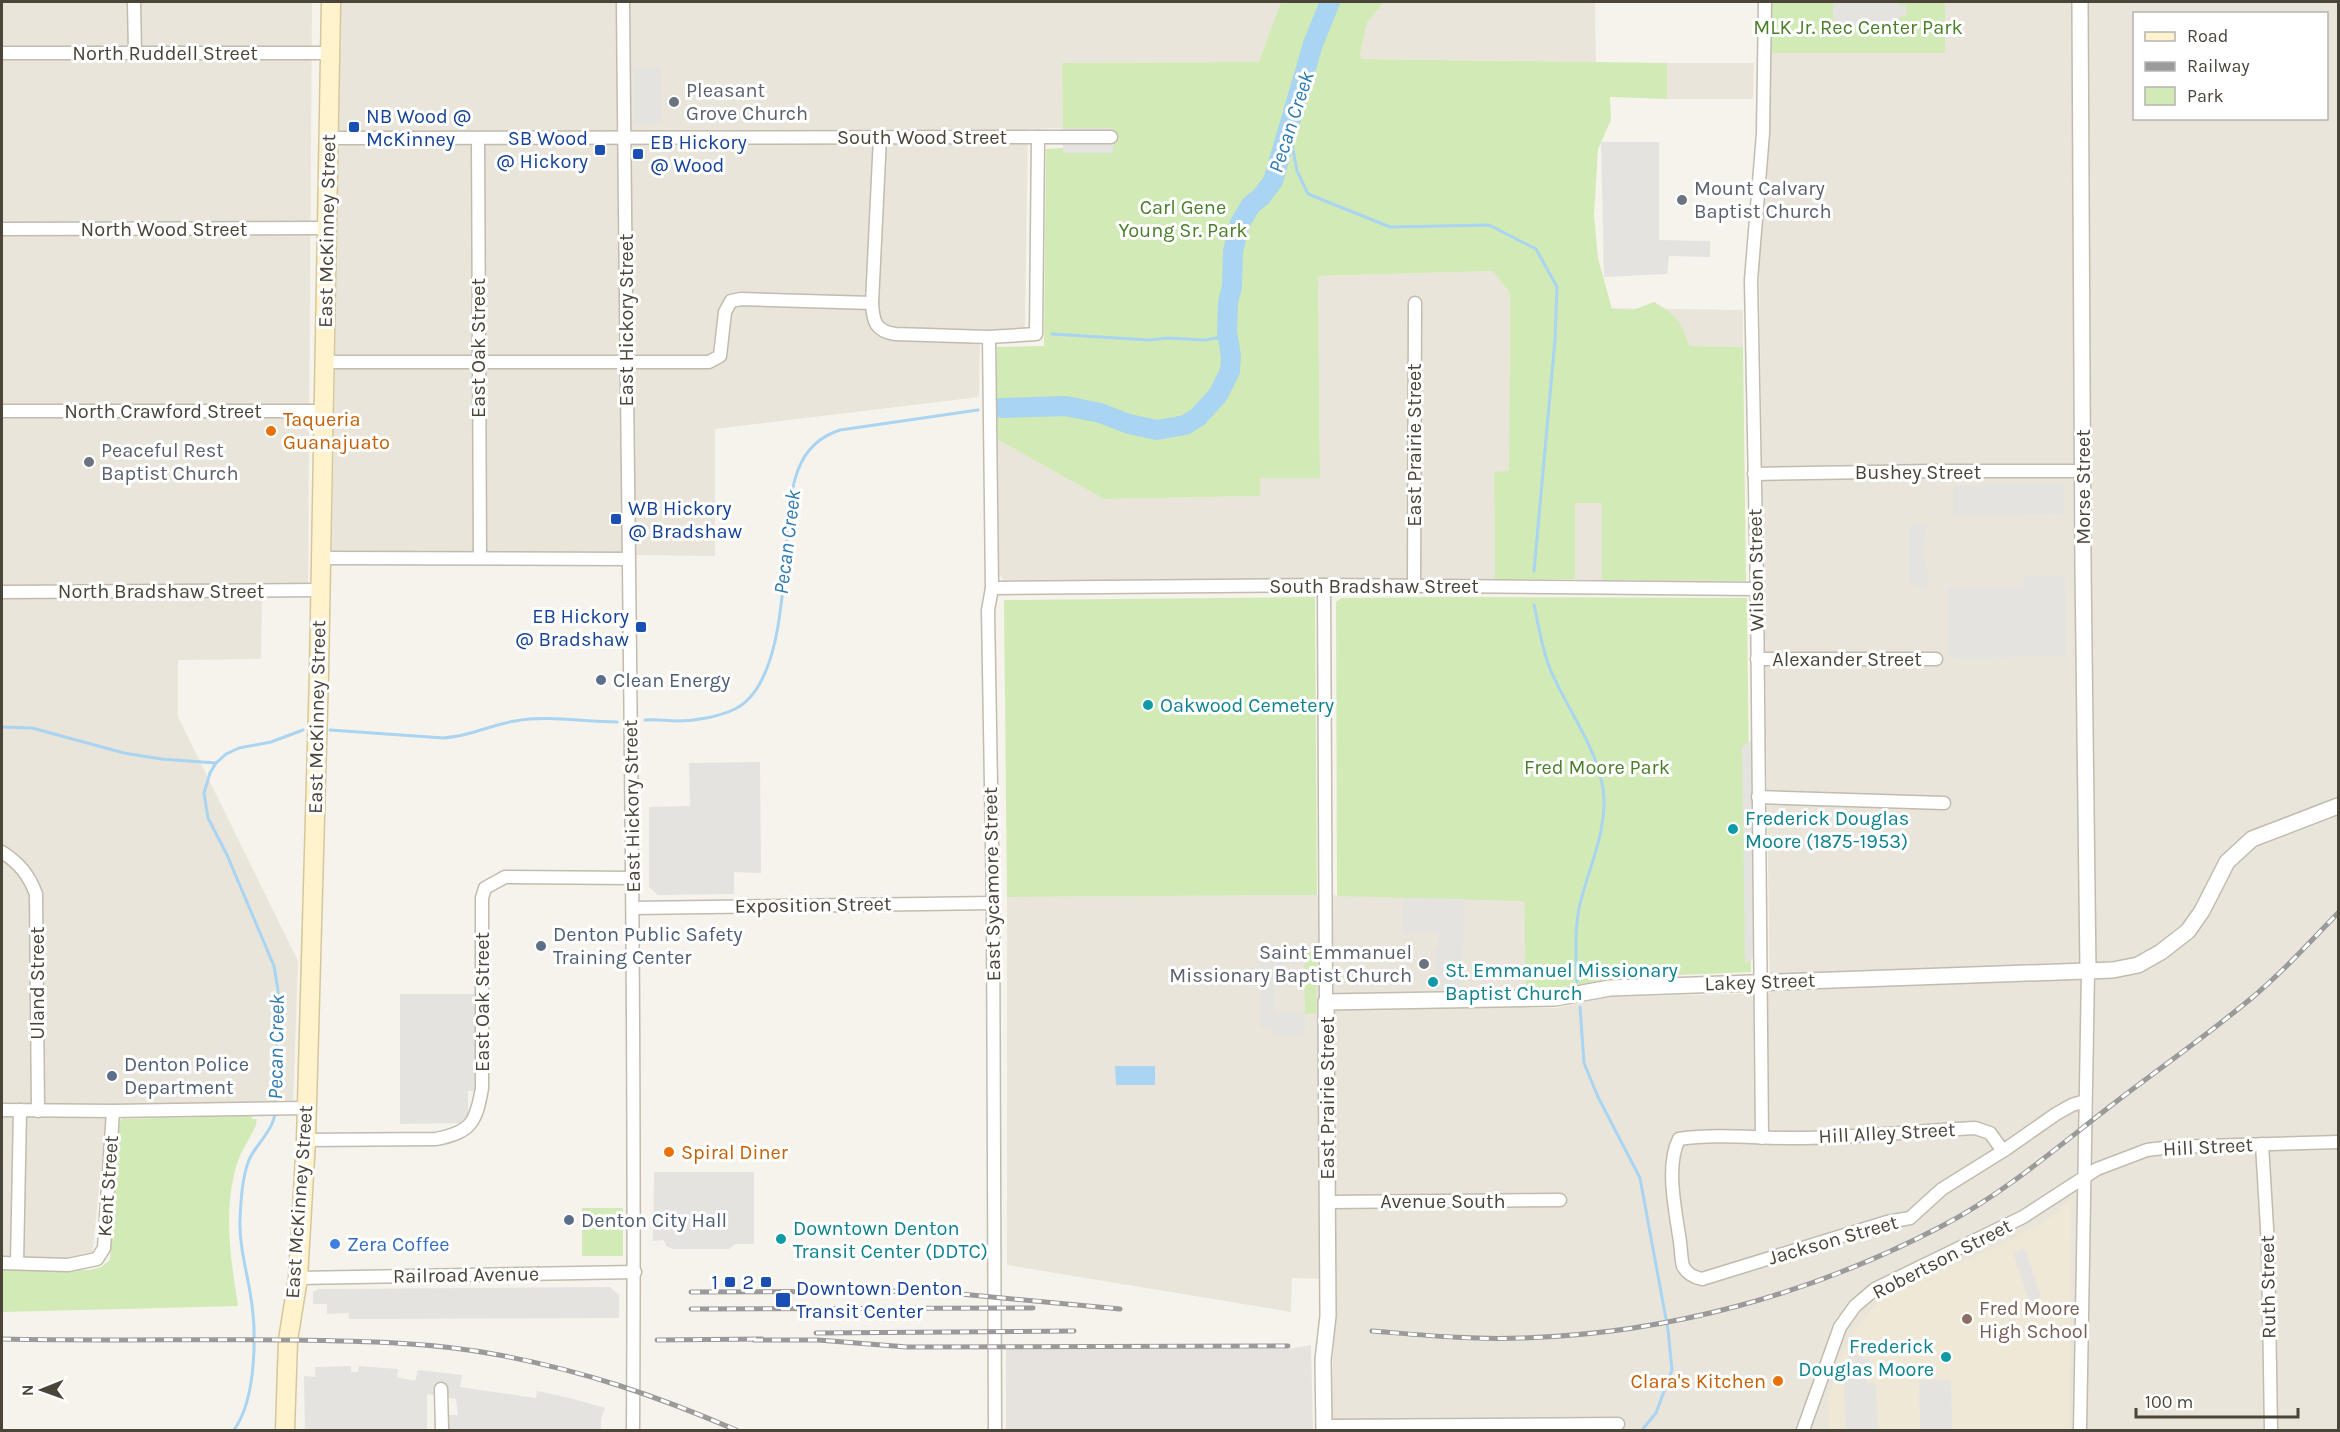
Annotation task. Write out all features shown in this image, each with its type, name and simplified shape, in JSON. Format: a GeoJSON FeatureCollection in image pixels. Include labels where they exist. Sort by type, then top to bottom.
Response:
{"type":"FeatureCollection","features":[{"type":"Feature","properties":{"kind":"main road","name":"East McKinney Street"},"geometry":{"type":"LineString","coordinates":[[285,1431],[288,1340],[298,1278],[306,1140],[324,411],[331,2]]}},
{"type":"Feature","properties":{"kind":"street"},"geometry":{"type":"LineString","coordinates":[[134,2],[135,53]]}},
{"type":"Feature","properties":{"kind":"street","name":"East Hickory Street"},"geometry":{"type":"LineString","coordinates":[[623,2],[633,908],[635,1272],[633,1431]]}},
{"type":"Feature","properties":{"kind":"street","name":"Wilson Street"},"geometry":{"type":"LineString","coordinates":[[1762,1138],[1757,589],[1751,280],[1762,133],[1765,2]]}},
{"type":"Feature","properties":{"kind":"street","name":"Morse Street"},"geometry":{"type":"LineString","coordinates":[[2080,2],[2088,972]]}},
{"type":"Feature","properties":{"kind":"street","name":"North Ruddell Street"},"geometry":{"type":"LineString","coordinates":[[2,52],[329,53]]}},
{"type":"Feature","properties":{"kind":"street"},"geometry":{"type":"LineString","coordinates":[[328,138],[624,137]]}},
{"type":"Feature","properties":{"kind":"street","name":"South Wood Street"},"geometry":{"type":"LineString","coordinates":[[624,137],[1112,137]]}},
{"type":"Feature","properties":{"kind":"street"},"geometry":{"type":"LineString","coordinates":[[880,137],[872,303],[876,327],[885,333],[989,337],[1036,334],[1038,137]]}},
{"type":"Feature","properties":{"kind":"street","name":"East Oak Street"},"geometry":{"type":"LineString","coordinates":[[478,138],[477,362],[480,557]]}},
{"type":"Feature","properties":{"kind":"street","name":"North Wood Street"},"geometry":{"type":"LineString","coordinates":[[2,229],[326,228]]}},
{"type":"Feature","properties":{"kind":"street"},"geometry":{"type":"LineString","coordinates":[[324,362],[709,362],[720,356],[725,312],[732,301],[741,299],[872,303]]}},
{"type":"Feature","properties":{"kind":"street","name":"East Prairie Street"},"geometry":{"type":"LineString","coordinates":[[1414,586],[1415,303]]}},
{"type":"Feature","properties":{"kind":"street","name":"East Sycamore Street"},"geometry":{"type":"LineString","coordinates":[[989,337],[992,588],[988,610],[993,903],[995,1431]]}},
{"type":"Feature","properties":{"kind":"street","name":"North Crawford Street"},"geometry":{"type":"LineString","coordinates":[[2,411],[324,411]]}},
{"type":"Feature","properties":{"kind":"street","name":"Bushey Street"},"geometry":{"type":"LineString","coordinates":[[1754,474],[2083,471]]}},
{"type":"Feature","properties":{"kind":"street"},"geometry":{"type":"LineString","coordinates":[[320,558],[628,559]]}},
{"type":"Feature","properties":{"kind":"street","name":"East Prairie Street"},"geometry":{"type":"LineString","coordinates":[[1324,585],[1328,1316],[1323,1360],[1324,1428]]}},
{"type":"Feature","properties":{"kind":"street","name":"South Bradshaw Street"},"geometry":{"type":"LineString","coordinates":[[992,588],[1324,585],[1757,589]]}},
{"type":"Feature","properties":{"kind":"street","name":"North Bradshaw Street"},"geometry":{"type":"LineString","coordinates":[[2,592],[320,590]]}},
{"type":"Feature","properties":{"kind":"street","name":"Alexander Street"},"geometry":{"type":"LineString","coordinates":[[1757,659],[1936,659]]}},
{"type":"Feature","properties":{"kind":"street"},"geometry":{"type":"LineString","coordinates":[[1758,797],[1944,803]]}},
{"type":"Feature","properties":{"kind":"street","name":"Lakey Street"},"geometry":{"type":"LineString","coordinates":[[1326,1002],[1555,998],[1610,988],[2088,972],[2138,965],[2162,952],[2188,931],[2202,911],[2227,862],[2252,839],[2338,806]]}},
{"type":"Feature","properties":{"kind":"street","name":"Uland Street"},"geometry":{"type":"LineString","coordinates":[[2,852],[16,861],[25,871],[36,894],[38,1111]]}},
{"type":"Feature","properties":{"kind":"street","name":"East Oak Street"},"geometry":{"type":"LineString","coordinates":[[306,1140],[436,1139],[452,1136],[468,1128],[478,1108],[482,1088],[482,898],[485,888],[505,877],[632,878]]}},
{"type":"Feature","properties":{"kind":"street","name":"Exposition Street"},"geometry":{"type":"LineString","coordinates":[[633,908],[993,903]]}},
{"type":"Feature","properties":{"kind":"street"},"geometry":{"type":"LineString","coordinates":[[2080,1431],[2088,972]]}},
{"type":"Feature","properties":{"kind":"street","name":"Jackson Street"},"geometry":{"type":"LineString","coordinates":[[1691,1276],[1701,1279],[1887,1222],[1910,1218],[1942,1189],[2056,1114],[2085,1101]]}},
{"type":"Feature","properties":{"kind":"street"},"geometry":{"type":"LineString","coordinates":[[2,1110],[306,1108]]}},
{"type":"Feature","properties":{"kind":"street"},"geometry":{"type":"LineString","coordinates":[[2,1263],[17,1263],[20,1110]]}},
{"type":"Feature","properties":{"kind":"street","name":"Kent Street"},"geometry":{"type":"LineString","coordinates":[[17,1263],[68,1265],[97,1258],[104,1248],[113,1111]]}},
{"type":"Feature","properties":{"kind":"street","name":"Hill Alley Street"},"geometry":{"type":"LineString","coordinates":[[1691,1276],[1683,1266],[1675,1205],[1674,1149],[1679,1139],[1700,1136],[1762,1138],[1869,1136],[1975,1128],[1990,1133],[2003,1151]]}},
{"type":"Feature","properties":{"kind":"street","name":"Hill Street"},"geometry":{"type":"LineString","coordinates":[[2084,1179],[2106,1166],[2147,1150],[2171,1147],[2338,1142]]}},
{"type":"Feature","properties":{"kind":"street","name":"Ruth Street"},"geometry":{"type":"LineString","coordinates":[[2262,1144],[2268,1245],[2271,1431]]}},
{"type":"Feature","properties":{"kind":"street","name":"Robertson Street"},"geometry":{"type":"LineString","coordinates":[[1803,1431],[1839,1327],[1855,1306],[1875,1289],[2023,1217],[2084,1179]]}},
{"type":"Feature","properties":{"kind":"street","name":"Avenue South"},"geometry":{"type":"LineString","coordinates":[[1327,1202],[1560,1200]]}},
{"type":"Feature","properties":{"kind":"street","name":"Railroad Avenue"},"geometry":{"type":"LineString","coordinates":[[298,1278],[635,1272]]}},
{"type":"Feature","properties":{"kind":"street"},"geometry":{"type":"LineString","coordinates":[[441,1389],[442,1431]]}},
{"type":"Feature","properties":{"kind":"street"},"geometry":{"type":"LineString","coordinates":[[1324,1428],[1618,1424]]}},
{"type":"Feature","properties":{"kind":"shaded area"},"geometry":{"type":"Polygon","coordinates":[[[2,2],[312,2],[308,594],[262,595],[261,659],[178,660],[178,717],[298,961],[293,1108],[108,1104],[92,1257],[2,1260],[2,2]]]}},
{"type":"Feature","properties":{"kind":"shaded area"},"geometry":{"type":"Polygon","coordinates":[[[341,2],[1281,2],[1260,62],[1062,63],[1063,128],[1028,129],[1025,329],[980,329],[979,397],[715,429],[715,556],[332,551],[341,2]]]}},
{"type":"Feature","properties":{"kind":"shaded area"},"geometry":{"type":"Polygon","coordinates":[[[1384,2],[1595,2],[1596,62],[1361,59],[1367,23],[1384,2]]]}},
{"type":"Feature","properties":{"kind":"shaded area"},"geometry":{"type":"Polygon","coordinates":[[[1833,2],[1898,2],[1898,5],[1906,5],[1906,16],[1898,17],[1897,25],[1833,25],[1833,2]]]}},
{"type":"Feature","properties":{"kind":"shaded area"},"geometry":{"type":"Polygon","coordinates":[[[1945,2],[2338,2],[2338,1430],[1331,1430],[1335,1279],[1292,1278],[1291,1312],[1007,1265],[1007,897],[1317,895],[1524,900],[1527,1008],[1557,1008],[1606,997],[1770,993],[1759,264],[1771,53],[1945,53],[1945,2]]]}},
{"type":"Feature","properties":{"kind":"shaded area"},"geometry":{"type":"Polygon","coordinates":[[[1667,63],[1754,63],[1753,99],[1667,99],[1667,63]]]}},
{"type":"Feature","properties":{"kind":"shaded area"},"geometry":{"type":"Polygon","coordinates":[[[634,68],[661,68],[661,123],[634,123],[634,68]]]}},
{"type":"Feature","properties":{"kind":"shaded area"},"geometry":{"type":"Polygon","coordinates":[[[1063,128],[1113,128],[1113,153],[1063,153],[1063,128]]]}},
{"type":"Feature","properties":{"kind":"shaded area"},"geometry":{"type":"Polygon","coordinates":[[[1601,142],[1659,142],[1659,240],[1710,241],[1710,257],[1669,256],[1667,274],[1604,277],[1601,142]]]}},
{"type":"Feature","properties":{"kind":"shaded area"},"geometry":{"type":"Polygon","coordinates":[[[1493,271],[1510,293],[1509,472],[1494,472],[1495,579],[1004,580],[999,575],[997,439],[1104,499],[1260,496],[1260,478],[1320,478],[1318,276],[1493,271]]]}},
{"type":"Feature","properties":{"kind":"shaded area"},"geometry":{"type":"Polygon","coordinates":[[[1604,308],[1743,310],[1743,347],[1604,345],[1604,308]]]}},
{"type":"Feature","properties":{"kind":"shaded area"},"geometry":{"type":"Polygon","coordinates":[[[1953,485],[2064,485],[2064,514],[1953,515],[1953,485]]]}},
{"type":"Feature","properties":{"kind":"shaded area"},"geometry":{"type":"Polygon","coordinates":[[[1575,503],[1602,503],[1602,580],[1575,579],[1575,503]]]}},
{"type":"Feature","properties":{"kind":"shaded area"},"geometry":{"type":"Polygon","coordinates":[[[1910,524],[1930,524],[1925,532],[1923,553],[1929,581],[1928,590],[1909,583],[1910,524]]]}},
{"type":"Feature","properties":{"kind":"shaded area"},"geometry":{"type":"Polygon","coordinates":[[[2025,576],[2065,576],[2066,656],[1949,658],[1948,588],[2024,587],[2025,576]]]}},
{"type":"Feature","properties":{"kind":"shaded area"},"geometry":{"type":"Polygon","coordinates":[[[1752,740],[1753,958],[1745,964],[1742,747],[1752,740]]]}},
{"type":"Feature","properties":{"kind":"shaded area"},"geometry":{"type":"Polygon","coordinates":[[[760,762],[761,873],[734,872],[734,894],[658,895],[649,887],[649,807],[690,806],[689,763],[760,762]]]}},
{"type":"Feature","properties":{"kind":"shaded area"},"geometry":{"type":"Polygon","coordinates":[[[1403,898],[1465,899],[1461,990],[1436,990],[1435,949],[1439,948],[1438,932],[1402,933],[1403,898]]]}},
{"type":"Feature","properties":{"kind":"shaded area"},"geometry":{"type":"Polygon","coordinates":[[[1260,945],[1306,945],[1306,964],[1274,965],[1274,1013],[1305,1014],[1305,1035],[1272,1036],[1272,1028],[1260,1027],[1260,945]]]}},
{"type":"Feature","properties":{"kind":"shaded area"},"geometry":{"type":"Polygon","coordinates":[[[400,994],[475,994],[476,1091],[468,1091],[468,1123],[400,1124],[400,994]]]}},
{"type":"Feature","properties":{"kind":"shaded area"},"geometry":{"type":"Polygon","coordinates":[[[654,1172],[754,1172],[754,1244],[735,1244],[729,1249],[673,1249],[666,1246],[664,1240],[653,1241],[654,1172]]]}},
{"type":"Feature","properties":{"kind":"shaded area","name":"Fred Moore High School"},"geometry":{"type":"Polygon","coordinates":[[[2071,1199],[2069,1430],[1830,1430],[1828,1400],[1840,1358],[1853,1333],[1875,1305],[1903,1287],[1994,1248],[2044,1223],[2071,1199]]]}},
{"type":"Feature","properties":{"kind":"shaded area"},"geometry":{"type":"Polygon","coordinates":[[[2025,1248],[2041,1297],[2029,1301],[2013,1252],[2025,1248]]]}},
{"type":"Feature","properties":{"kind":"shaded area"},"geometry":{"type":"Polygon","coordinates":[[[610,1287],[619,1295],[619,1318],[349,1319],[348,1313],[327,1314],[327,1304],[313,1304],[313,1292],[318,1289],[610,1287]]]}},
{"type":"Feature","properties":{"kind":"shaded area"},"geometry":{"type":"Polygon","coordinates":[[[1311,1345],[1313,1430],[1006,1430],[1006,1349],[1289,1349],[1311,1345]]]}},
{"type":"Feature","properties":{"kind":"shaded area"},"geometry":{"type":"Polygon","coordinates":[[[1850,1353],[1871,1360],[1867,1383],[1876,1383],[1878,1430],[1846,1430],[1844,1389],[1850,1353]]]}},
{"type":"Feature","properties":{"kind":"shaded area"},"geometry":{"type":"Polygon","coordinates":[[[351,1366],[351,1372],[358,1372],[359,1366],[398,1369],[397,1377],[415,1381],[418,1370],[462,1375],[460,1387],[536,1398],[537,1391],[570,1398],[605,1408],[601,1419],[601,1430],[449,1430],[449,1415],[458,1415],[456,1399],[427,1394],[427,1430],[305,1430],[304,1376],[315,1377],[315,1367],[351,1366]]]}},
{"type":"Feature","properties":{"kind":"shaded area"},"geometry":{"type":"Polygon","coordinates":[[[1919,1380],[1951,1380],[1952,1430],[1920,1430],[1919,1380]]]}},
{"type":"Feature","properties":{"kind":"green space","name":"Carl Gene Young Sr. Park"},"geometry":{"type":"Polygon","coordinates":[[[1281,2],[1384,2],[1367,23],[1360,55],[1362,59],[1667,63],[1667,99],[1610,97],[1611,120],[1598,149],[1594,216],[1598,258],[1612,309],[1633,310],[1654,302],[1677,320],[1689,346],[1743,347],[1746,581],[1602,580],[1602,503],[1575,503],[1575,579],[1495,579],[1494,472],[1509,471],[1510,293],[1493,271],[1318,276],[1320,478],[1260,478],[1260,496],[1104,499],[997,439],[997,347],[1044,346],[1046,149],[1063,148],[1062,63],[1259,62],[1281,2]]]}},
{"type":"Feature","properties":{"kind":"green space","name":"MLK Jr. Rec Center Park"},"geometry":{"type":"Polygon","coordinates":[[[1772,2],[1945,2],[1945,53],[1771,53],[1772,2]]]}},
{"type":"Feature","properties":{"kind":"green space","name":"Oakwood Cemetery"},"geometry":{"type":"Polygon","coordinates":[[[1315,597],[1317,895],[1007,897],[1004,600],[1315,597]]]}},
{"type":"Feature","properties":{"kind":"green space","name":"Fred Moore Park"},"geometry":{"type":"Polygon","coordinates":[[[1341,598],[1747,598],[1751,972],[1657,976],[1526,991],[1524,901],[1337,896],[1336,602],[1341,598]]]}},
{"type":"Feature","properties":{"kind":"green space"},"geometry":{"type":"Polygon","coordinates":[[[1310,952],[1317,952],[1316,1014],[1305,1014],[1304,964],[1310,952]]]}},
{"type":"Feature","properties":{"kind":"green space"},"geometry":{"type":"Polygon","coordinates":[[[252,1116],[252,1119],[257,1119],[256,1125],[238,1161],[230,1202],[230,1236],[238,1306],[2,1312],[2,1270],[90,1270],[101,1267],[110,1260],[118,1128],[121,1119],[252,1116]]]}},
{"type":"Feature","properties":{"kind":"green space"},"geometry":{"type":"Polygon","coordinates":[[[582,1208],[623,1208],[623,1256],[582,1256],[582,1208]]]}},
{"type":"Feature","properties":{"kind":"water"},"geometry":{"type":"Polygon","coordinates":[[[1115,1066],[1155,1066],[1155,1085],[1116,1085],[1115,1066]]]}},
{"type":"Feature","properties":{"kind":"waterway","name":"Pecan Creek"},"geometry":{"type":"LineString","coordinates":[[1001,408],[1066,406],[1100,413],[1129,424],[1157,430],[1185,425],[1198,417],[1218,395],[1230,371],[1231,356],[1227,332],[1228,303],[1232,286],[1233,251],[1240,223],[1251,205],[1261,197],[1273,181],[1313,44],[1330,2]]}},
{"type":"Feature","properties":{"kind":"waterway"},"geometry":{"type":"LineString","coordinates":[[1289,128],[1297,171],[1308,194],[1390,227],[1489,225],[1536,249],[1557,287],[1555,340],[1534,571]]}},
{"type":"Feature","properties":{"kind":"waterway"},"geometry":{"type":"LineString","coordinates":[[1052,334],[1149,340],[1168,338],[1205,340],[1221,337],[1227,332]]}},
{"type":"Feature","properties":{"kind":"waterway","name":"Pecan Creek"},"geometry":{"type":"LineString","coordinates":[[645,720],[691,720],[728,712],[750,697],[762,680],[771,658],[777,633],[792,491],[802,460],[811,448],[840,430],[978,410]]}},
{"type":"Feature","properties":{"kind":"waterway"},"geometry":{"type":"LineString","coordinates":[[1534,605],[1548,663],[1588,743],[1603,788],[1601,832],[1578,914],[1577,982]]}},
{"type":"Feature","properties":{"kind":"waterway","name":"Pecan Creek"},"geometry":{"type":"LineString","coordinates":[[330,730],[443,738],[527,719],[617,722]]}},
{"type":"Feature","properties":{"kind":"waterway"},"geometry":{"type":"LineString","coordinates":[[2,727],[32,728],[124,753],[161,759],[216,763]]}},
{"type":"Feature","properties":{"kind":"waterway","name":"Pecan Creek"},"geometry":{"type":"LineString","coordinates":[[275,1106],[278,990],[274,966],[227,855],[208,818],[204,793],[210,773],[216,763],[226,754],[239,748],[271,742],[303,730]]}},
{"type":"Feature","properties":{"kind":"waterway"},"geometry":{"type":"LineString","coordinates":[[1580,1007],[1584,1063],[1598,1097],[1640,1178],[1668,1330],[1672,1370],[1656,1413],[1642,1430]]}},
{"type":"Feature","properties":{"kind":"waterway","name":"Pecan Creek"},"geometry":{"type":"LineString","coordinates":[[234,1430],[247,1400],[254,1344],[252,1308],[241,1238],[242,1189],[249,1160],[272,1125],[275,1112]]}},
{"type":"Feature","properties":{"kind":"railway"},"geometry":{"type":"LineString","coordinates":[[1372,1331],[1446,1337],[1521,1338],[1576,1335],[1631,1328],[1685,1319],[1738,1306],[1842,1272],[1893,1250],[1966,1213],[2034,1166],[2248,1001],[2283,970],[2338,913]]}},
{"type":"Feature","properties":{"kind":"railway"},"geometry":{"type":"LineString","coordinates":[[691,1292],[929,1291],[1120,1309]]}},
{"type":"Feature","properties":{"kind":"railway"},"geometry":{"type":"LineString","coordinates":[[691,1309],[1033,1308]]}},
{"type":"Feature","properties":{"kind":"railway"},"geometry":{"type":"LineString","coordinates":[[816,1333],[1074,1331]]}},
{"type":"Feature","properties":{"kind":"railway"},"geometry":{"type":"LineString","coordinates":[[2,1339],[317,1340],[448,1347],[530,1361],[591,1377],[678,1406],[736,1430]]}},
{"type":"Feature","properties":{"kind":"railway"},"geometry":{"type":"LineString","coordinates":[[657,1340],[762,1339]]}},
{"type":"Feature","properties":{"kind":"railway"},"geometry":{"type":"LineString","coordinates":[[754,1340],[818,1340],[907,1347],[1288,1346]]}},
{"type":"Feature","properties":{"kind":"place","name":"Pleasant Grove Church"},"geometry":{"type":"Point","coordinates":[674,102]}},
{"type":"Feature","properties":{"kind":"place","name":"NB Wood @ McKinney"},"geometry":{"type":"Point","coordinates":[354,127]}},
{"type":"Feature","properties":{"kind":"place","name":"SB Wood @ Hickory"},"geometry":{"type":"Point","coordinates":[600,150]}},
{"type":"Feature","properties":{"kind":"place","name":"EB Hickory @ Wood"},"geometry":{"type":"Point","coordinates":[638,154]}},
{"type":"Feature","properties":{"kind":"place","name":"Mount Calvary Baptist Church"},"geometry":{"type":"Point","coordinates":[1682,200]}},
{"type":"Feature","properties":{"kind":"place","name":"Taqueria Guanajuato"},"geometry":{"type":"Point","coordinates":[271,431]}},
{"type":"Feature","properties":{"kind":"place","name":"Peaceful Rest Baptist Church"},"geometry":{"type":"Point","coordinates":[89,462]}},
{"type":"Feature","properties":{"kind":"place","name":"WB Hickory @ Bradshaw"},"geometry":{"type":"Point","coordinates":[616,519]}},
{"type":"Feature","properties":{"kind":"place","name":"EB Hickory @ Bradshaw"},"geometry":{"type":"Point","coordinates":[641,627]}},
{"type":"Feature","properties":{"kind":"place","name":"Clean Energy"},"geometry":{"type":"Point","coordinates":[601,680]}},
{"type":"Feature","properties":{"kind":"place","name":"Oakwood Cemetery"},"geometry":{"type":"Point","coordinates":[1148,705]}},
{"type":"Feature","properties":{"kind":"place","name":"Frederick Douglas Moore (1875-1953)"},"geometry":{"type":"Point","coordinates":[1733,829]}},
{"type":"Feature","properties":{"kind":"place","name":"Denton Public Safety Training Center"},"geometry":{"type":"Point","coordinates":[541,946]}},
{"type":"Feature","properties":{"kind":"place","name":"Saint Emmanuel Missionary Baptist Church"},"geometry":{"type":"Point","coordinates":[1424,964]}},
{"type":"Feature","properties":{"kind":"place","name":"St. Emmanuel Missionary Baptist Church"},"geometry":{"type":"Point","coordinates":[1433,982]}},
{"type":"Feature","properties":{"kind":"place","name":"Denton Police Department"},"geometry":{"type":"Point","coordinates":[112,1076]}},
{"type":"Feature","properties":{"kind":"place","name":"Spiral Diner"},"geometry":{"type":"Point","coordinates":[669,1152]}},
{"type":"Feature","properties":{"kind":"place","name":"Denton City Hall"},"geometry":{"type":"Point","coordinates":[569,1220]}},
{"type":"Feature","properties":{"kind":"place","name":"Downtown Denton Transit Center (DDTC)"},"geometry":{"type":"Point","coordinates":[781,1239]}},
{"type":"Feature","properties":{"kind":"place","name":"Zera Coffee"},"geometry":{"type":"Point","coordinates":[335,1244]}},
{"type":"Feature","properties":{"kind":"place","name":"1"},"geometry":{"type":"Point","coordinates":[730,1282]}},
{"type":"Feature","properties":{"kind":"place","name":"2"},"geometry":{"type":"Point","coordinates":[766,1282]}},
{"type":"Feature","properties":{"kind":"place","name":"Downtown Denton Transit Center"},"geometry":{"type":"Point","coordinates":[783,1300]}},
{"type":"Feature","properties":{"kind":"place","name":"Fred Moore High School"},"geometry":{"type":"Point","coordinates":[1967,1319]}},
{"type":"Feature","properties":{"kind":"place","name":"Frederick Douglas Moore"},"geometry":{"type":"Point","coordinates":[1946,1357]}},
{"type":"Feature","properties":{"kind":"place","name":"Clara's Kitchen"},"geometry":{"type":"Point","coordinates":[1778,1381]}}]}
